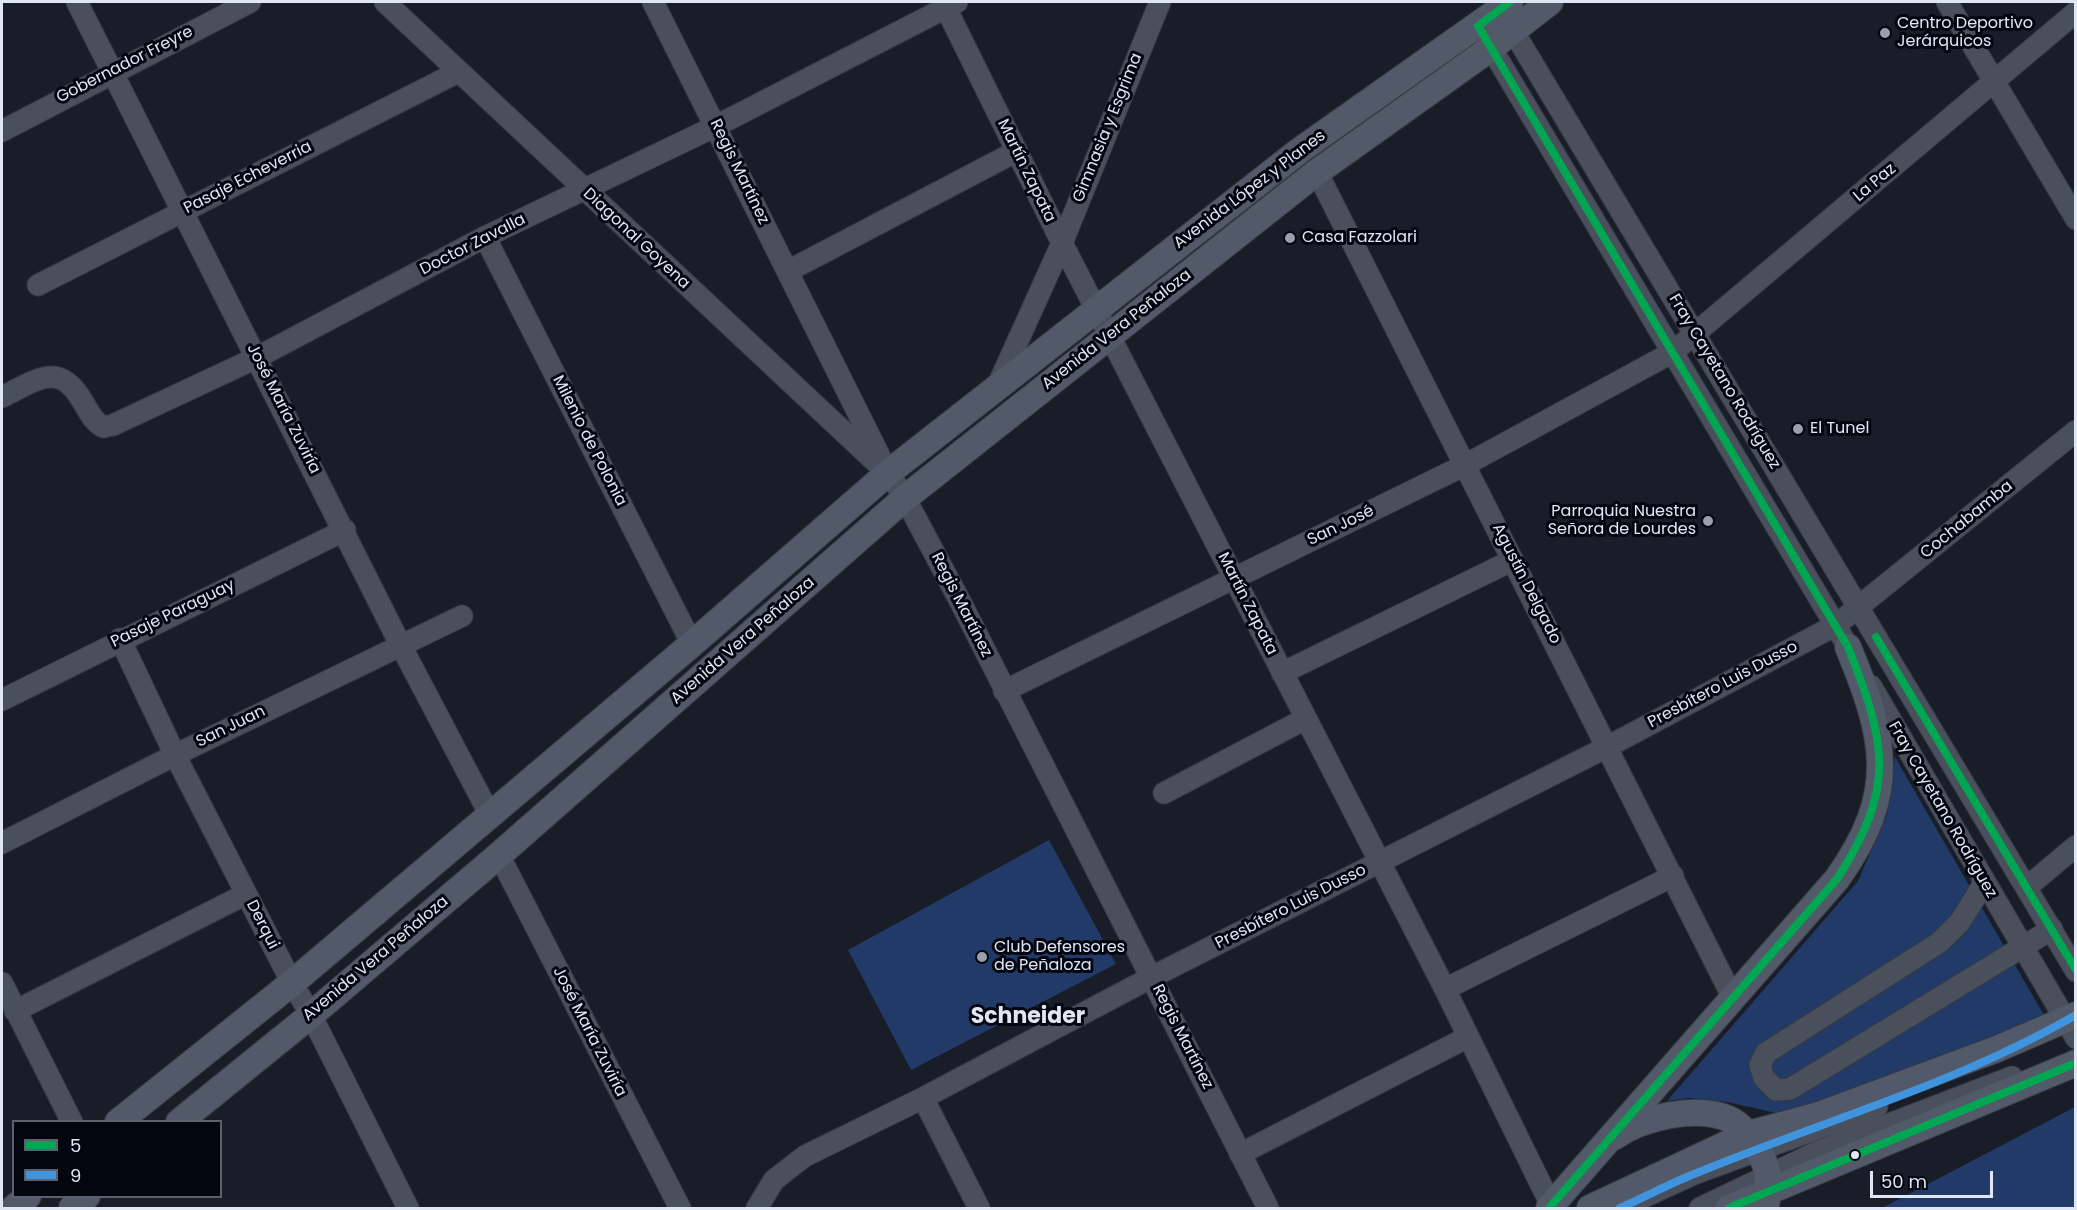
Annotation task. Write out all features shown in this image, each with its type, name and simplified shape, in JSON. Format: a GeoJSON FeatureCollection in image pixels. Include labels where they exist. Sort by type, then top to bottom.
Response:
{"type":"FeatureCollection","features":[{"type":"Feature","properties":{"kind":"main road","name":"Avenida López y Planes"},"geometry":{"type":"LineString","coordinates":[[997,387],[1299,151],[1478,26],[1508,14],[1550,2]]}},
{"type":"Feature","properties":{"kind":"main road","name":"Avenida López y Planes"},"geometry":{"type":"LineString","coordinates":[[1317,172],[1491,48],[1508,14]]}},
{"type":"Feature","properties":{"kind":"main road","name":"Avenida Vera Peñaloza"},"geometry":{"type":"LineString","coordinates":[[181,1120],[311,1015],[499,855],[905,498],[1317,172]]}},
{"type":"Feature","properties":{"kind":"main road","name":"Avenida Vera Peñaloza"},"geometry":{"type":"LineString","coordinates":[[121,1120],[292,983],[692,644],[888,473],[997,387]]}},
{"type":"Feature","properties":{"kind":"main road"},"geometry":{"type":"LineString","coordinates":[[1550,1208],[1600,1147],[1837,879],[1860,842],[1875,803],[1880,770],[1879,734],[1869,698],[1842,636]]}},
{"type":"Feature","properties":{"kind":"main road"},"geometry":{"type":"LineString","coordinates":[[1600,1147],[1618,1134],[1648,1122],[1687,1113],[1782,1121],[1819,1115],[1997,1049],[2072,1024]]}},
{"type":"Feature","properties":{"kind":"main road"},"geometry":{"type":"LineString","coordinates":[[1590,1209],[1762,1171],[2076,1062]]}},
{"type":"Feature","properties":{"kind":"main road"},"geometry":{"type":"LineString","coordinates":[[1708,1113],[1728,1118],[1762,1171]]}},
{"type":"Feature","properties":{"kind":"main road"},"geometry":{"type":"LineString","coordinates":[[1729,1209],[1762,1171],[1819,1115]]}},
{"type":"Feature","properties":{"kind":"main road"},"geometry":{"type":"LineString","coordinates":[[14,1209],[27,1198]]}},
{"type":"Feature","properties":{"kind":"main road"},"geometry":{"type":"LineString","coordinates":[[72,1209],[86,1198]]}},
{"type":"Feature","properties":{"kind":"street","name":"José María Zuviría"},"geometry":{"type":"LineString","coordinates":[[78,2],[256,358],[345,530],[400,644],[490,815]]}},
{"type":"Feature","properties":{"kind":"street","name":"Gobernador Freyre"},"geometry":{"type":"LineString","coordinates":[[2,130],[114,70],[250,2]]}},
{"type":"Feature","properties":{"kind":"street","name":"Diagonal Goyena"},"geometry":{"type":"LineString","coordinates":[[385,2],[888,473]]}},
{"type":"Feature","properties":{"kind":"street","name":"Regis Martínez"},"geometry":{"type":"LineString","coordinates":[[653,2],[888,473],[905,498],[1152,977],[1268,1209]]}},
{"type":"Feature","properties":{"kind":"street","name":"Gimnasia y Esgrima"},"geometry":{"type":"LineString","coordinates":[[997,387],[1062,243],[1160,2]]}},
{"type":"Feature","properties":{"kind":"street"},"geometry":{"type":"LineString","coordinates":[[1947,2],[2076,219]]}},
{"type":"Feature","properties":{"kind":"street","name":"Doctor Zavalla"},"geometry":{"type":"LineString","coordinates":[[2,397],[41,378],[58,376],[73,385],[95,422],[103,427],[113,425],[256,358],[485,237],[716,126],[949,4]]}},
{"type":"Feature","properties":{"kind":"street","name":"Martín Zapata"},"geometry":{"type":"LineString","coordinates":[[949,4],[1062,243],[1445,989],[1550,1208]]}},
{"type":"Feature","properties":{"kind":"street","name":"La Paz"},"geometry":{"type":"LineString","coordinates":[[1673,352],[2076,12]]}},
{"type":"Feature","properties":{"kind":"street","name":"Fray Cayetano Rodríguez"},"geometry":{"type":"LineString","coordinates":[[1508,14],[1858,608],[2076,971]]}},
{"type":"Feature","properties":{"kind":"street","name":"Fray Cayetano Rodríguez"},"geometry":{"type":"LineString","coordinates":[[1478,26],[1842,636],[2022,947],[2072,1024]]}},
{"type":"Feature","properties":{"kind":"street","name":"Pasaje Echeverria"},"geometry":{"type":"LineString","coordinates":[[38,285],[458,72]]}},
{"type":"Feature","properties":{"kind":"street"},"geometry":{"type":"LineString","coordinates":[[788,271],[1017,151]]}},
{"type":"Feature","properties":{"kind":"street","name":"Agustín Delgado"},"geometry":{"type":"LineString","coordinates":[[1317,172],[1609,746],[1733,998]]}},
{"type":"Feature","properties":{"kind":"street","name":"Milenio de Polonia"},"geometry":{"type":"LineString","coordinates":[[485,237],[692,644]]}},
{"type":"Feature","properties":{"kind":"street","name":"San José"},"geometry":{"type":"LineString","coordinates":[[1004,691],[1465,465],[1673,352]]}},
{"type":"Feature","properties":{"kind":"street","name":"Cochabamba"},"geometry":{"type":"LineString","coordinates":[[1842,636],[1858,608],[2076,431]]}},
{"type":"Feature","properties":{"kind":"street","name":"Pasaje Paraguay"},"geometry":{"type":"LineString","coordinates":[[2,700],[120,639],[345,530]]}},
{"type":"Feature","properties":{"kind":"street"},"geometry":{"type":"LineString","coordinates":[[1282,673],[1513,560]]}},
{"type":"Feature","properties":{"kind":"street","name":"San Juan"},"geometry":{"type":"LineString","coordinates":[[2,843],[174,755],[462,616]]}},
{"type":"Feature","properties":{"kind":"street","name":"Presbítero Luis Dusso"},"geometry":{"type":"LineString","coordinates":[[758,1206],[774,1179],[793,1163],[923,1098],[1152,977],[1609,746],[1842,636]]}},
{"type":"Feature","properties":{"kind":"street","name":"Derqui"},"geometry":{"type":"LineString","coordinates":[[120,639],[174,755],[292,983],[311,1015],[408,1209]]}},
{"type":"Feature","properties":{"kind":"street"},"geometry":{"type":"LineString","coordinates":[[1164,793],[1305,719]]}},
{"type":"Feature","properties":{"kind":"street"},"geometry":{"type":"LineString","coordinates":[[1969,857],[1997,838]]}},
{"type":"Feature","properties":{"kind":"street"},"geometry":{"type":"LineString","coordinates":[[2027,887],[2076,846]]}},
{"type":"Feature","properties":{"kind":"street","name":"José María Zuviría"},"geometry":{"type":"LineString","coordinates":[[499,855],[680,1209]]}},
{"type":"Feature","properties":{"kind":"street"},"geometry":{"type":"LineString","coordinates":[[1445,989],[1673,876]]}},
{"type":"Feature","properties":{"kind":"street"},"geometry":{"type":"LineString","coordinates":[[1984,883],[1960,922],[1940,942],[1766,1053],[1760,1065],[1764,1078],[1776,1090],[1790,1089],[2052,929]]}},
{"type":"Feature","properties":{"kind":"street"},"geometry":{"type":"LineString","coordinates":[[15,1011],[246,894]]}},
{"type":"Feature","properties":{"kind":"street"},"geometry":{"type":"LineString","coordinates":[[2,983],[71,1120]]}},
{"type":"Feature","properties":{"kind":"street"},"geometry":{"type":"LineString","coordinates":[[1700,1209],[1762,1171],[1938,1083],[2072,1024]]}},
{"type":"Feature","properties":{"kind":"street"},"geometry":{"type":"LineString","coordinates":[[1240,1154],[1468,1037]]}},
{"type":"Feature","properties":{"kind":"street"},"geometry":{"type":"LineString","coordinates":[[923,1098],[979,1209]]}},
{"type":"Feature","properties":{"kind":"street"},"geometry":{"type":"LineString","coordinates":[[1620,1209],[1665,1186],[1762,1171]]}},
{"type":"Feature","properties":{"kind":"shaded area"},"geometry":{"type":"Polygon","coordinates":[[[1895,757],[2045,1017],[1811,1108],[1781,1114],[1727,1102],[1690,1098],[1667,1101],[1858,881],[1887,814],[1895,757]]]}},
{"type":"Feature","properties":{"kind":"shaded area","name":"Club Defensores de Peñaloza"},"geometry":{"type":"Polygon","coordinates":[[[1049,840],[1116,964],[911,1070],[848,950],[1049,840]]]}},
{"type":"Feature","properties":{"kind":"shaded area"},"geometry":{"type":"Polygon","coordinates":[[[2075,1107],[2075,1208],[1882,1208],[2075,1107]]]}},
{"type":"Feature","properties":{"kind":"transit line","name":"5"},"geometry":{"type":"LineString","coordinates":[[1510,2],[1478,26],[1848,647],[1871,712],[1877,739],[1879,765],[1877,791],[1869,818],[1856,847],[1837,879],[1549,1208]]}},
{"type":"Feature","properties":{"kind":"transit line","name":"5"},"geometry":{"type":"LineString","coordinates":[[1876,637],[2076,970]]}},
{"type":"Feature","properties":{"kind":"transit line","name":"9"},"geometry":{"type":"LineString","coordinates":[[1620,1208],[1694,1174],[1936,1082],[2030,1040],[2076,1015]]}},
{"type":"Feature","properties":{"kind":"transit line","name":"5"},"geometry":{"type":"LineString","coordinates":[[1729,1208],[2076,1063]]}},
{"type":"Feature","properties":{"kind":"place","name":"Centro Deportivo Jerárquicos"},"geometry":{"type":"Point","coordinates":[1885,33]}},
{"type":"Feature","properties":{"kind":"place","name":"Casa Fazzolari"},"geometry":{"type":"Point","coordinates":[1290,238]}},
{"type":"Feature","properties":{"kind":"place","name":"El Tunel"},"geometry":{"type":"Point","coordinates":[1798,429]}},
{"type":"Feature","properties":{"kind":"place","name":"Parroquia Nuestra Señora de Lourdes"},"geometry":{"type":"Point","coordinates":[1708,521]}},
{"type":"Feature","properties":{"kind":"place","name":"Club Defensores de Peñaloza"},"geometry":{"type":"Point","coordinates":[982,957]}},
{"type":"Feature","properties":{"kind":"district","name":"Schneider"},"geometry":{"type":"Point","coordinates":[1028,1017]}}]}
